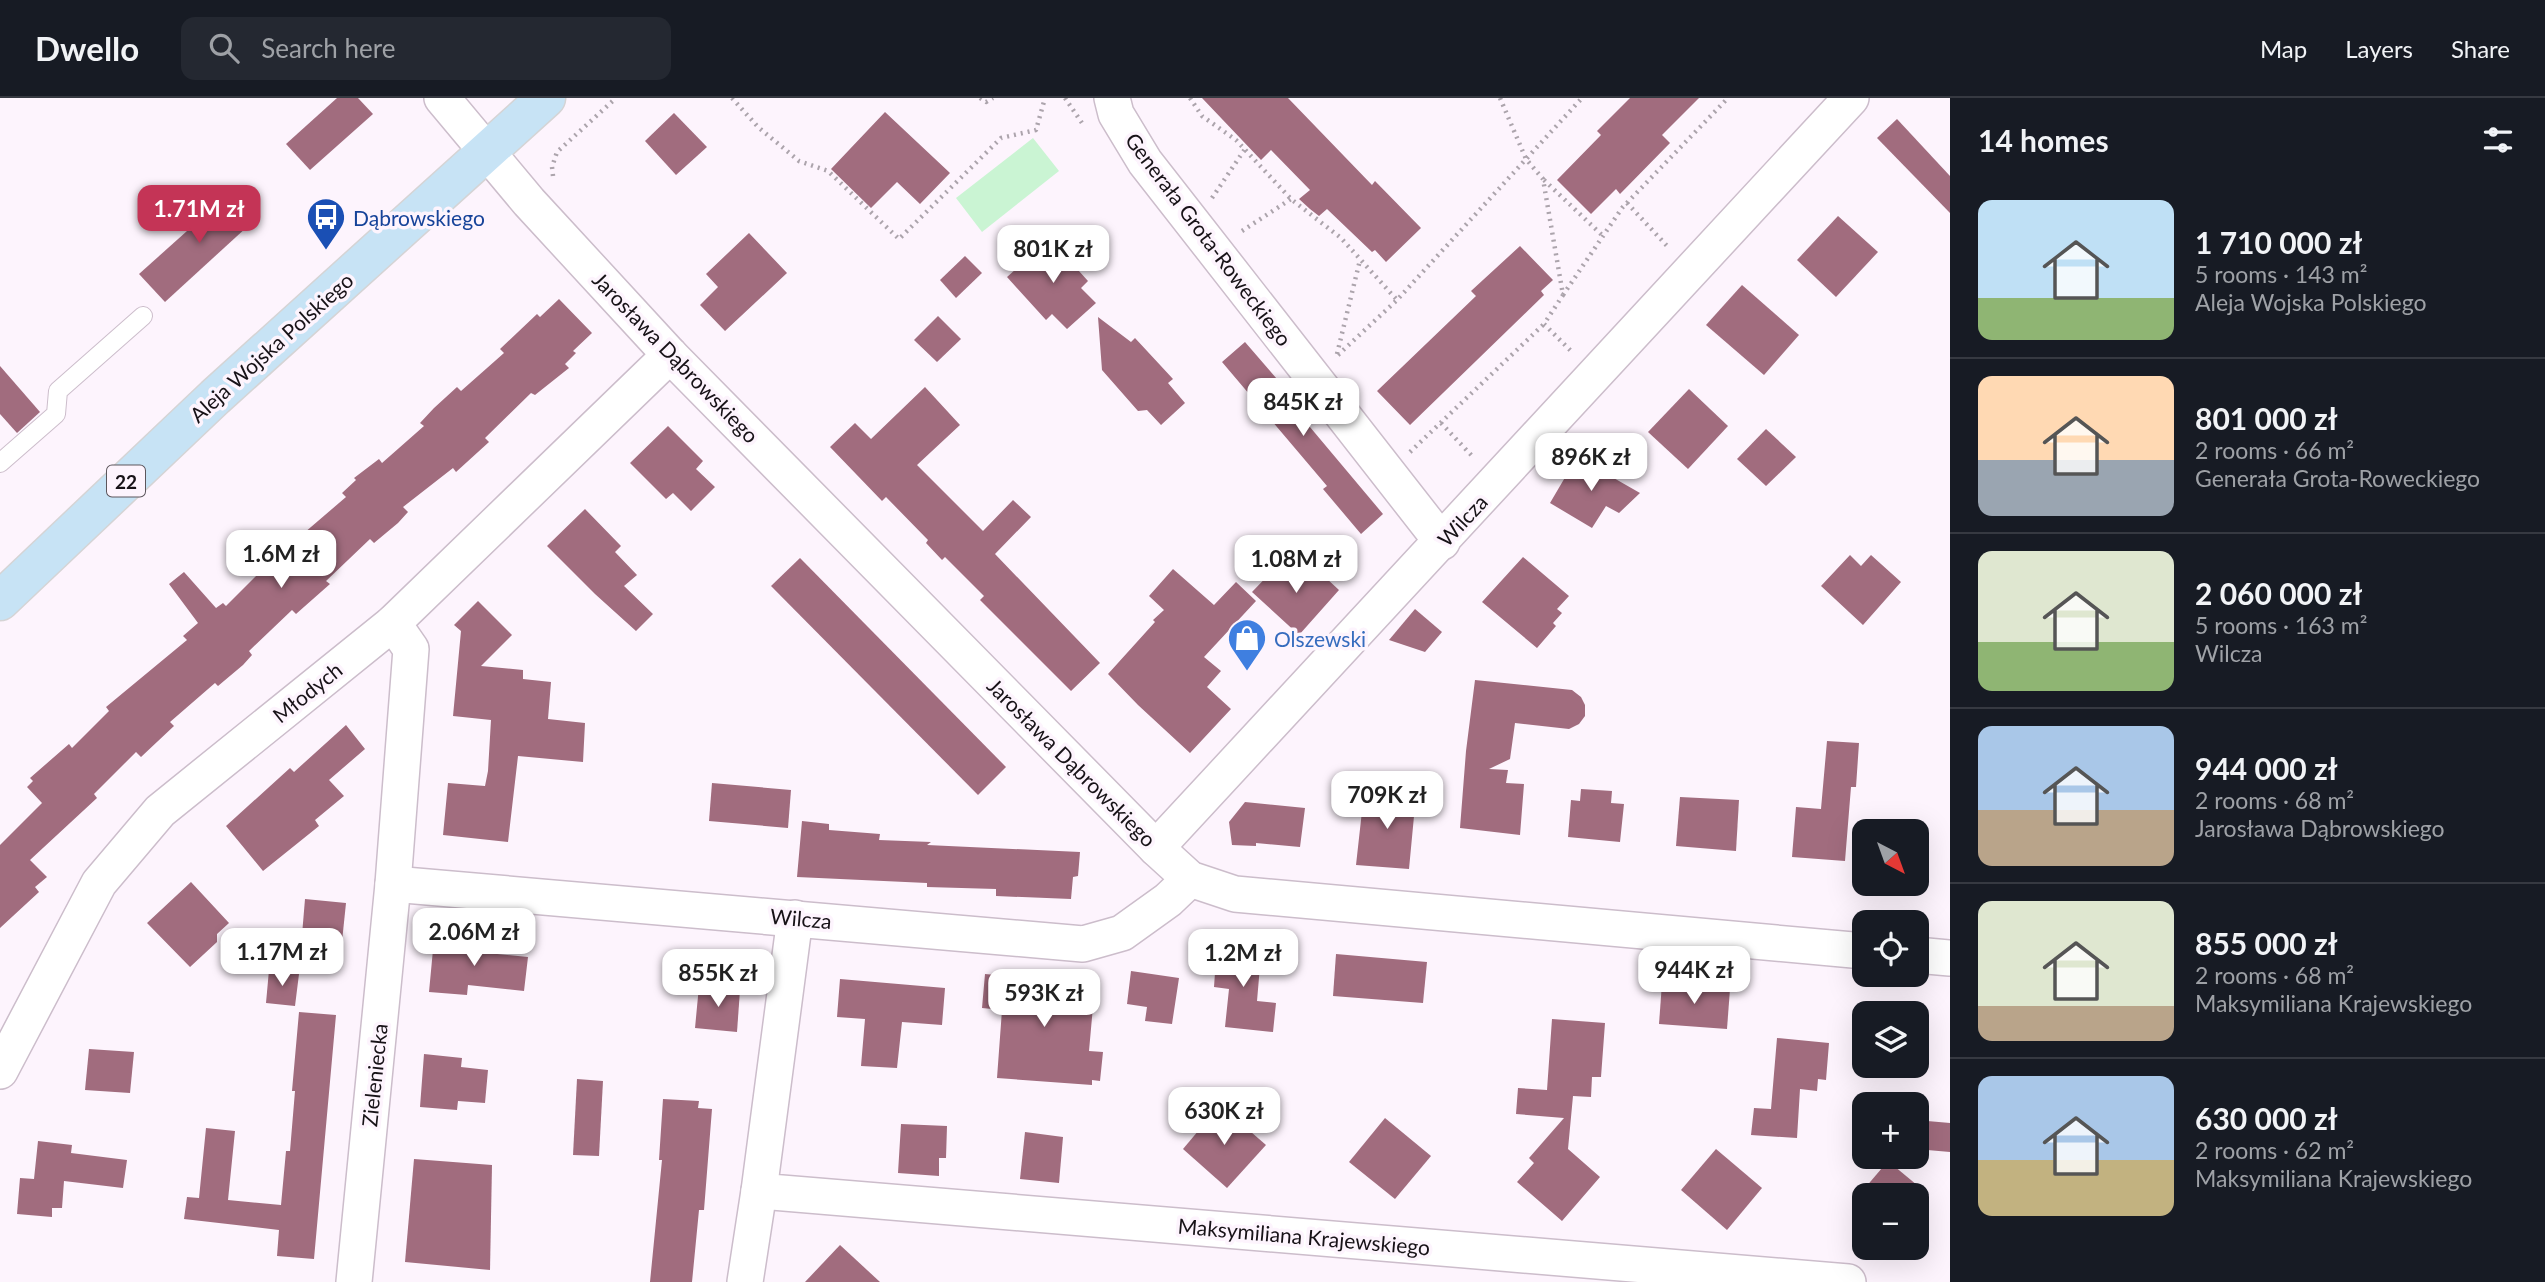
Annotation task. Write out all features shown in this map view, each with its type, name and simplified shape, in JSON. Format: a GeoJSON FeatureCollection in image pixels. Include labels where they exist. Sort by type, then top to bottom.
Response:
{"type":"FeatureCollection","features":[{"type":"Feature","properties":{"kind":"main road","name":"Aleja Wojska Polskiego"},"geometry":{"type":"LineString","coordinates":[[0,601],[215,397],[546,98]]}},
{"type":"Feature","properties":{"kind":"street","name":"Jarosława Dąbrowskiego"},"geometry":{"type":"LineString","coordinates":[[442,98],[529,202],[670,355],[1156,848],[1190,879],[1235,894],[1852,950]]}},
{"type":"Feature","properties":{"kind":"street","name":"Generała Grota-Roweckiego"},"geometry":{"type":"LineString","coordinates":[[1112,98],[1116,114],[1145,162],[1442,542]]}},
{"type":"Feature","properties":{"kind":"street","name":"Wilcza"},"geometry":{"type":"LineString","coordinates":[[1156,848],[1851,98]]}},
{"type":"Feature","properties":{"kind":"street","name":"Młodych"},"geometry":{"type":"LineString","coordinates":[[0,1071],[99,883],[160,811],[393,623],[670,355]]}},
{"type":"Feature","properties":{"kind":"street","name":"Zieleniecka"},"geometry":{"type":"LineString","coordinates":[[354,1282],[393,884],[411,649],[393,623]]}},
{"type":"Feature","properties":{"kind":"street","name":"Wilcza"},"geometry":{"type":"LineString","coordinates":[[393,884],[1083,944],[1122,933],[1168,900],[1190,879]]}},
{"type":"Feature","properties":{"kind":"street"},"geometry":{"type":"LineString","coordinates":[[745,1282],[760,1191],[795,918]]}},
{"type":"Feature","properties":{"kind":"street"},"geometry":{"type":"LineString","coordinates":[[1929,956],[1950,958]]}},
{"type":"Feature","properties":{"kind":"street","name":"Maksymiliana Krajewskiego"},"geometry":{"type":"LineString","coordinates":[[760,1191],[1848,1282]]}},
{"type":"Feature","properties":{"kind":"lane"},"geometry":{"type":"LineString","coordinates":[[0,463],[56,414],[58,391],[143,316]]}},
{"type":"Feature","properties":{"kind":"path"},"geometry":{"type":"LineString","coordinates":[[529,202],[554,181],[552,167],[557,152],[615,98]]}},
{"type":"Feature","properties":{"kind":"path"},"geometry":{"type":"LineString","coordinates":[[732,98],[758,127],[799,161],[828,171],[898,239],[1000,138],[1036,131],[1045,98]]}},
{"type":"Feature","properties":{"kind":"path"},"geometry":{"type":"LineString","coordinates":[[980,98],[986,102],[993,98]]}},
{"type":"Feature","properties":{"kind":"path"},"geometry":{"type":"LineString","coordinates":[[1190,98],[1202,116],[1236,140],[1291,199],[1341,238],[1397,300]]}},
{"type":"Feature","properties":{"kind":"path"},"geometry":{"type":"LineString","coordinates":[[1500,98],[1526,159],[1543,179],[1603,236]]}},
{"type":"Feature","properties":{"kind":"path"},"geometry":{"type":"LineString","coordinates":[[1360,260],[1336,356],[1397,300],[1583,98]]}},
{"type":"Feature","properties":{"kind":"path"},"geometry":{"type":"LineString","coordinates":[[1388,473],[1544,324],[1627,203],[1728,98]]}},
{"type":"Feature","properties":{"kind":"path"},"geometry":{"type":"LineString","coordinates":[[1204,237],[1245,149]]}},
{"type":"Feature","properties":{"kind":"path"},"geometry":{"type":"LineString","coordinates":[[1543,179],[1563,295]]}},
{"type":"Feature","properties":{"kind":"path"},"geometry":{"type":"LineString","coordinates":[[1204,237],[1291,199]]}},
{"type":"Feature","properties":{"kind":"path"},"geometry":{"type":"LineString","coordinates":[[1627,203],[1691,271]]}},
{"type":"Feature","properties":{"kind":"path"},"geometry":{"type":"LineString","coordinates":[[1544,324],[1595,376]]}},
{"type":"Feature","properties":{"kind":"path"},"geometry":{"type":"LineString","coordinates":[[1441,423],[1497,483]]}},
{"type":"Feature","properties":{"kind":"green space"},"geometry":{"type":"Polygon","coordinates":[[[1033,138],[1059,171],[982,232],[956,198],[1033,138]]]}},
{"type":"Feature","properties":{"kind":"building"},"geometry":{"type":"Polygon","coordinates":[[[337,98],[358,98],[373,114],[310,170],[286,144],[337,98]]]}},
{"type":"Feature","properties":{"kind":"building"},"geometry":{"type":"Polygon","coordinates":[[[1202,98],[1288,98],[1372,185],[1375,181],[1421,228],[1386,262],[1327,209],[1319,216],[1310,209],[1299,199],[1310,190],[1271,150],[1261,160],[1202,98]]]}},
{"type":"Feature","properties":{"kind":"building"},"geometry":{"type":"Polygon","coordinates":[[[1630,98],[1699,98],[1662,135],[1670,143],[1620,194],[1616,189],[1591,214],[1557,180],[1601,135],[1597,131],[1630,98]]]}},
{"type":"Feature","properties":{"kind":"building"},"geometry":{"type":"Polygon","coordinates":[[[885,112],[950,173],[920,204],[897,182],[871,208],[831,169],[885,112]]]}},
{"type":"Feature","properties":{"kind":"building"},"geometry":{"type":"Polygon","coordinates":[[[674,113],[707,147],[676,175],[645,141],[674,113]]]}},
{"type":"Feature","properties":{"kind":"building"},"geometry":{"type":"Polygon","coordinates":[[[1897,119],[1950,176],[1950,213],[1877,138],[1897,119]]]}},
{"type":"Feature","properties":{"kind":"building"},"geometry":{"type":"Polygon","coordinates":[[[235,188],[260,215],[165,302],[139,274],[235,188]]]}},
{"type":"Feature","properties":{"kind":"building"},"geometry":{"type":"Polygon","coordinates":[[[1838,216],[1878,252],[1836,297],[1797,260],[1838,216]]]}},
{"type":"Feature","properties":{"kind":"building"},"geometry":{"type":"Polygon","coordinates":[[[749,233],[787,273],[725,331],[700,305],[718,287],[706,274],[749,233]]]}},
{"type":"Feature","properties":{"kind":"building"},"geometry":{"type":"Polygon","coordinates":[[[1050,239],[1088,281],[1081,288],[1096,303],[1067,329],[1052,314],[1046,320],[1007,277],[1050,239]]]}},
{"type":"Feature","properties":{"kind":"building"},"geometry":{"type":"Polygon","coordinates":[[[1520,246],[1553,280],[1541,291],[1544,295],[1410,425],[1377,391],[1476,296],[1471,291],[1520,246]]]}},
{"type":"Feature","properties":{"kind":"building"},"geometry":{"type":"Polygon","coordinates":[[[965,256],[982,273],[956,298],[940,280],[965,256]]]}},
{"type":"Feature","properties":{"kind":"building"},"geometry":{"type":"Polygon","coordinates":[[[1742,285],[1799,335],[1764,375],[1706,325],[1742,285]]]}},
{"type":"Feature","properties":{"kind":"building"},"geometry":{"type":"Polygon","coordinates":[[[559,299],[592,333],[573,351],[576,353],[565,364],[569,368],[535,395],[531,393],[485,438],[489,442],[456,472],[453,468],[403,507],[408,512],[398,523],[374,543],[370,539],[326,581],[330,584],[296,614],[292,610],[249,651],[252,655],[243,665],[218,686],[215,683],[170,722],[174,726],[141,757],[136,752],[94,794],[97,798],[30,860],[47,877],[35,887],[39,892],[0,928],[0,845],[42,803],[27,787],[33,781],[30,778],[69,744],[72,748],[109,711],[106,707],[187,640],[183,636],[198,623],[169,584],[184,572],[216,608],[223,603],[226,606],[265,567],[262,564],[301,530],[304,533],[346,497],[342,493],[356,480],[354,478],[379,459],[382,463],[424,426],[420,423],[434,408],[457,387],[461,391],[504,353],[500,349],[537,314],[540,317],[559,299]]]}},
{"type":"Feature","properties":{"kind":"building"},"geometry":{"type":"Polygon","coordinates":[[[938,316],[961,339],[937,362],[914,340],[938,316]]]}},
{"type":"Feature","properties":{"kind":"building"},"geometry":{"type":"Polygon","coordinates":[[[1098,317],[1131,342],[1135,338],[1173,379],[1168,383],[1185,403],[1161,425],[1147,410],[1138,411],[1102,370],[1098,317]]]}},
{"type":"Feature","properties":{"kind":"building"},"geometry":{"type":"Polygon","coordinates":[[[1245,342],[1277,379],[1273,383],[1383,514],[1361,534],[1323,489],[1327,486],[1222,362],[1245,342]]]}},
{"type":"Feature","properties":{"kind":"building"},"geometry":{"type":"Polygon","coordinates":[[[0,366],[40,412],[17,433],[0,414],[0,366]]]}},
{"type":"Feature","properties":{"kind":"building"},"geometry":{"type":"Polygon","coordinates":[[[925,387],[960,425],[917,465],[983,531],[1013,500],[1031,517],[995,554],[1100,663],[1071,691],[980,600],[984,596],[945,557],[942,560],[926,543],[928,540],[886,497],[882,501],[830,447],[855,423],[871,439],[925,387]]]}},
{"type":"Feature","properties":{"kind":"building"},"geometry":{"type":"Polygon","coordinates":[[[1689,389],[1728,426],[1688,469],[1648,432],[1689,389]]]}},
{"type":"Feature","properties":{"kind":"building"},"geometry":{"type":"Polygon","coordinates":[[[668,426],[703,461],[696,469],[715,487],[691,511],[673,493],[666,499],[630,463],[668,426]]]}},
{"type":"Feature","properties":{"kind":"building"},"geometry":{"type":"Polygon","coordinates":[[[1766,429],[1796,457],[1766,486],[1737,459],[1766,429]]]}},
{"type":"Feature","properties":{"kind":"building"},"geometry":{"type":"Polygon","coordinates":[[[1577,457],[1640,493],[1619,513],[1606,506],[1592,528],[1550,503],[1577,457]]]}},
{"type":"Feature","properties":{"kind":"building"},"geometry":{"type":"Polygon","coordinates":[[[585,509],[621,546],[615,552],[637,575],[624,586],[653,614],[636,631],[547,546],[585,509]]]}},
{"type":"Feature","properties":{"kind":"building"},"geometry":{"type":"Polygon","coordinates":[[[1850,555],[1861,566],[1871,555],[1901,582],[1863,625],[1821,586],[1850,555]]]}},
{"type":"Feature","properties":{"kind":"building"},"geometry":{"type":"Polygon","coordinates":[[[1523,557],[1569,596],[1557,609],[1562,613],[1553,623],[1556,626],[1537,648],[1482,602],[1523,557]]]}},
{"type":"Feature","properties":{"kind":"building"},"geometry":{"type":"Polygon","coordinates":[[[800,558],[1006,767],[978,795],[771,586],[800,558]]]}},
{"type":"Feature","properties":{"kind":"building"},"geometry":{"type":"Polygon","coordinates":[[[1283,560],[1301,577],[1312,565],[1339,590],[1299,635],[1252,592],[1283,560]]]}},
{"type":"Feature","properties":{"kind":"building"},"geometry":{"type":"Polygon","coordinates":[[[1173,569],[1214,605],[1236,582],[1256,601],[1204,657],[1221,671],[1207,687],[1231,709],[1190,753],[1108,674],[1164,610],[1149,596],[1173,569]]]}},
{"type":"Feature","properties":{"kind":"building"},"geometry":{"type":"Polygon","coordinates":[[[478,601],[512,635],[481,666],[523,670],[523,679],[551,682],[548,719],[585,723],[583,762],[518,756],[508,842],[443,835],[448,783],[485,786],[488,771],[491,720],[453,716],[461,631],[454,625],[478,601]]]}},
{"type":"Feature","properties":{"kind":"building"},"geometry":{"type":"Polygon","coordinates":[[[1415,609],[1442,632],[1425,652],[1389,640],[1415,609]]]}},
{"type":"Feature","properties":{"kind":"building"},"geometry":{"type":"Polygon","coordinates":[[[1475,680],[1572,690],[1581,697],[1585,705],[1585,716],[1579,724],[1569,729],[1515,723],[1510,759],[1489,769],[1508,770],[1506,783],[1524,784],[1520,835],[1460,828],[1475,680]]]}},
{"type":"Feature","properties":{"kind":"building"},"geometry":{"type":"Polygon","coordinates":[[[346,725],[365,749],[329,780],[344,796],[315,820],[319,826],[263,871],[226,826],[290,768],[294,772],[346,725]]]}},
{"type":"Feature","properties":{"kind":"building"},"geometry":{"type":"Polygon","coordinates":[[[1827,741],[1859,743],[1856,787],[1851,787],[1845,861],[1792,857],[1796,807],[1821,809],[1827,741]]]}},
{"type":"Feature","properties":{"kind":"building"},"geometry":{"type":"Polygon","coordinates":[[[712,783],[791,790],[788,828],[709,821],[712,783]]]}},
{"type":"Feature","properties":{"kind":"building"},"geometry":{"type":"Polygon","coordinates":[[[1581,789],[1612,791],[1611,803],[1624,804],[1620,842],[1568,837],[1571,800],[1580,801],[1581,789]]]}},
{"type":"Feature","properties":{"kind":"building"},"geometry":{"type":"Polygon","coordinates":[[[1371,790],[1416,795],[1409,869],[1356,865],[1362,811],[1369,812],[1371,790]]]}},
{"type":"Feature","properties":{"kind":"building"},"geometry":{"type":"Polygon","coordinates":[[[1680,797],[1739,800],[1736,851],[1676,846],[1680,797]]]}},
{"type":"Feature","properties":{"kind":"building"},"geometry":{"type":"Polygon","coordinates":[[[1245,802],[1305,808],[1300,847],[1256,843],[1256,846],[1232,845],[1229,822],[1245,802]]]}},
{"type":"Feature","properties":{"kind":"building"},"geometry":{"type":"Polygon","coordinates":[[[802,821],[829,824],[829,830],[880,834],[879,840],[931,842],[927,845],[1080,852],[1078,876],[1073,877],[1071,899],[996,896],[996,889],[927,887],[927,883],[797,877],[802,821]]]}},
{"type":"Feature","properties":{"kind":"building"},"geometry":{"type":"Polygon","coordinates":[[[191,882],[229,923],[217,934],[217,942],[190,967],[147,923],[191,882]]]}},
{"type":"Feature","properties":{"kind":"building"},"geometry":{"type":"Polygon","coordinates":[[[305,899],[346,903],[341,951],[301,947],[305,899]]]}},
{"type":"Feature","properties":{"kind":"building"},"geometry":{"type":"Polygon","coordinates":[[[434,939],[488,944],[487,953],[528,957],[524,991],[468,985],[467,995],[429,992],[434,939]]]}},
{"type":"Feature","properties":{"kind":"building"},"geometry":{"type":"Polygon","coordinates":[[[1217,944],[1256,948],[1254,965],[1260,966],[1257,1001],[1276,1003],[1273,1032],[1225,1027],[1229,989],[1214,987],[1217,944]]]}},
{"type":"Feature","properties":{"kind":"building"},"geometry":{"type":"Polygon","coordinates":[[[1336,954],[1427,962],[1423,1003],[1333,996],[1336,954]]]}},
{"type":"Feature","properties":{"kind":"building"},"geometry":{"type":"Polygon","coordinates":[[[269,970],[299,974],[295,1006],[266,1003],[269,970]]]}},
{"type":"Feature","properties":{"kind":"building"},"geometry":{"type":"Polygon","coordinates":[[[1131,971],[1179,978],[1172,1024],[1145,1021],[1147,1007],[1127,1004],[1131,971]]]}},
{"type":"Feature","properties":{"kind":"building"},"geometry":{"type":"Polygon","coordinates":[[[985,974],[1095,984],[1089,1051],[1103,1052],[1100,1081],[1092,1080],[1092,1085],[997,1078],[1002,1010],[982,1008],[985,974]]]}},
{"type":"Feature","properties":{"kind":"building"},"geometry":{"type":"Polygon","coordinates":[[[840,979],[945,988],[942,1025],[902,1022],[897,1068],[861,1066],[865,1019],[837,1017],[840,979]]]}},
{"type":"Feature","properties":{"kind":"building"},"geometry":{"type":"Polygon","coordinates":[[[1662,983],[1730,989],[1727,1029],[1659,1024],[1662,983]]]}},
{"type":"Feature","properties":{"kind":"building"},"geometry":{"type":"Polygon","coordinates":[[[699,986],[740,990],[737,1032],[695,1028],[699,986]]]}},
{"type":"Feature","properties":{"kind":"building"},"geometry":{"type":"Polygon","coordinates":[[[299,1012],[336,1015],[314,1259],[277,1256],[279,1230],[184,1219],[187,1197],[199,1198],[206,1128],[235,1131],[228,1200],[281,1205],[286,1151],[290,1151],[299,1012]]]}},
{"type":"Feature","properties":{"kind":"building"},"geometry":{"type":"Polygon","coordinates":[[[1552,1019],[1605,1023],[1601,1077],[1592,1077],[1591,1097],[1573,1096],[1568,1149],[1600,1177],[1562,1221],[1517,1182],[1534,1163],[1529,1158],[1564,1118],[1516,1114],[1518,1088],[1547,1090],[1552,1019]]]}},
{"type":"Feature","properties":{"kind":"building"},"geometry":{"type":"Polygon","coordinates":[[[1777,1038],[1829,1043],[1826,1080],[1818,1079],[1817,1091],[1800,1089],[1797,1138],[1751,1135],[1754,1108],[1771,1109],[1777,1038]]]}},
{"type":"Feature","properties":{"kind":"building"},"geometry":{"type":"Polygon","coordinates":[[[89,1049],[134,1052],[130,1093],[85,1090],[89,1049]]]}},
{"type":"Feature","properties":{"kind":"building"},"geometry":{"type":"Polygon","coordinates":[[[424,1054],[462,1058],[461,1067],[488,1070],[485,1103],[458,1101],[457,1110],[420,1107],[424,1054]]]}},
{"type":"Feature","properties":{"kind":"building"},"geometry":{"type":"Polygon","coordinates":[[[577,1079],[603,1081],[599,1156],[573,1155],[577,1079]]]}},
{"type":"Feature","properties":{"kind":"building"},"geometry":{"type":"Polygon","coordinates":[[[663,1099],[699,1101],[698,1108],[712,1109],[704,1210],[699,1210],[692,1282],[650,1282],[662,1160],[659,1160],[663,1099]]]}},
{"type":"Feature","properties":{"kind":"building"},"geometry":{"type":"Polygon","coordinates":[[[1220,1105],[1266,1145],[1227,1188],[1183,1149],[1220,1105]]]}},
{"type":"Feature","properties":{"kind":"building"},"geometry":{"type":"Polygon","coordinates":[[[1385,1118],[1431,1156],[1395,1199],[1349,1162],[1385,1118]]]}},
{"type":"Feature","properties":{"kind":"building"},"geometry":{"type":"Polygon","coordinates":[[[1929,1121],[1950,1123],[1950,1152],[1929,1150],[1929,1121]]]}},
{"type":"Feature","properties":{"kind":"building"},"geometry":{"type":"Polygon","coordinates":[[[901,1124],[947,1126],[946,1158],[939,1158],[939,1176],[898,1173],[901,1124]]]}},
{"type":"Feature","properties":{"kind":"building"},"geometry":{"type":"Polygon","coordinates":[[[1025,1132],[1063,1137],[1059,1183],[1020,1179],[1025,1132]]]}},
{"type":"Feature","properties":{"kind":"building"},"geometry":{"type":"Polygon","coordinates":[[[38,1141],[72,1145],[71,1153],[127,1160],[123,1188],[64,1181],[62,1208],[52,1208],[52,1217],[17,1214],[20,1178],[34,1179],[38,1141]]]}},
{"type":"Feature","properties":{"kind":"building"},"geometry":{"type":"Polygon","coordinates":[[[1716,1149],[1762,1188],[1727,1230],[1681,1190],[1716,1149]]]}},
{"type":"Feature","properties":{"kind":"building"},"geometry":{"type":"Polygon","coordinates":[[[414,1159],[492,1165],[490,1270],[405,1262],[414,1159]]]}},
{"type":"Feature","properties":{"kind":"building"},"geometry":{"type":"Polygon","coordinates":[[[1881,1169],[1898,1169],[1915,1183],[1869,1183],[1881,1169]]]}},
{"type":"Feature","properties":{"kind":"building"},"geometry":{"type":"Polygon","coordinates":[[[840,1245],[880,1282],[805,1282],[840,1245]]]}},
{"type":"Feature","properties":{"kind":"place","name":"Dąbrowskiego"},"geometry":{"type":"Point","coordinates":[326,251]}},
{"type":"Feature","properties":{"kind":"place","name":"Olszewski"},"geometry":{"type":"Point","coordinates":[1247,672]}}]}
